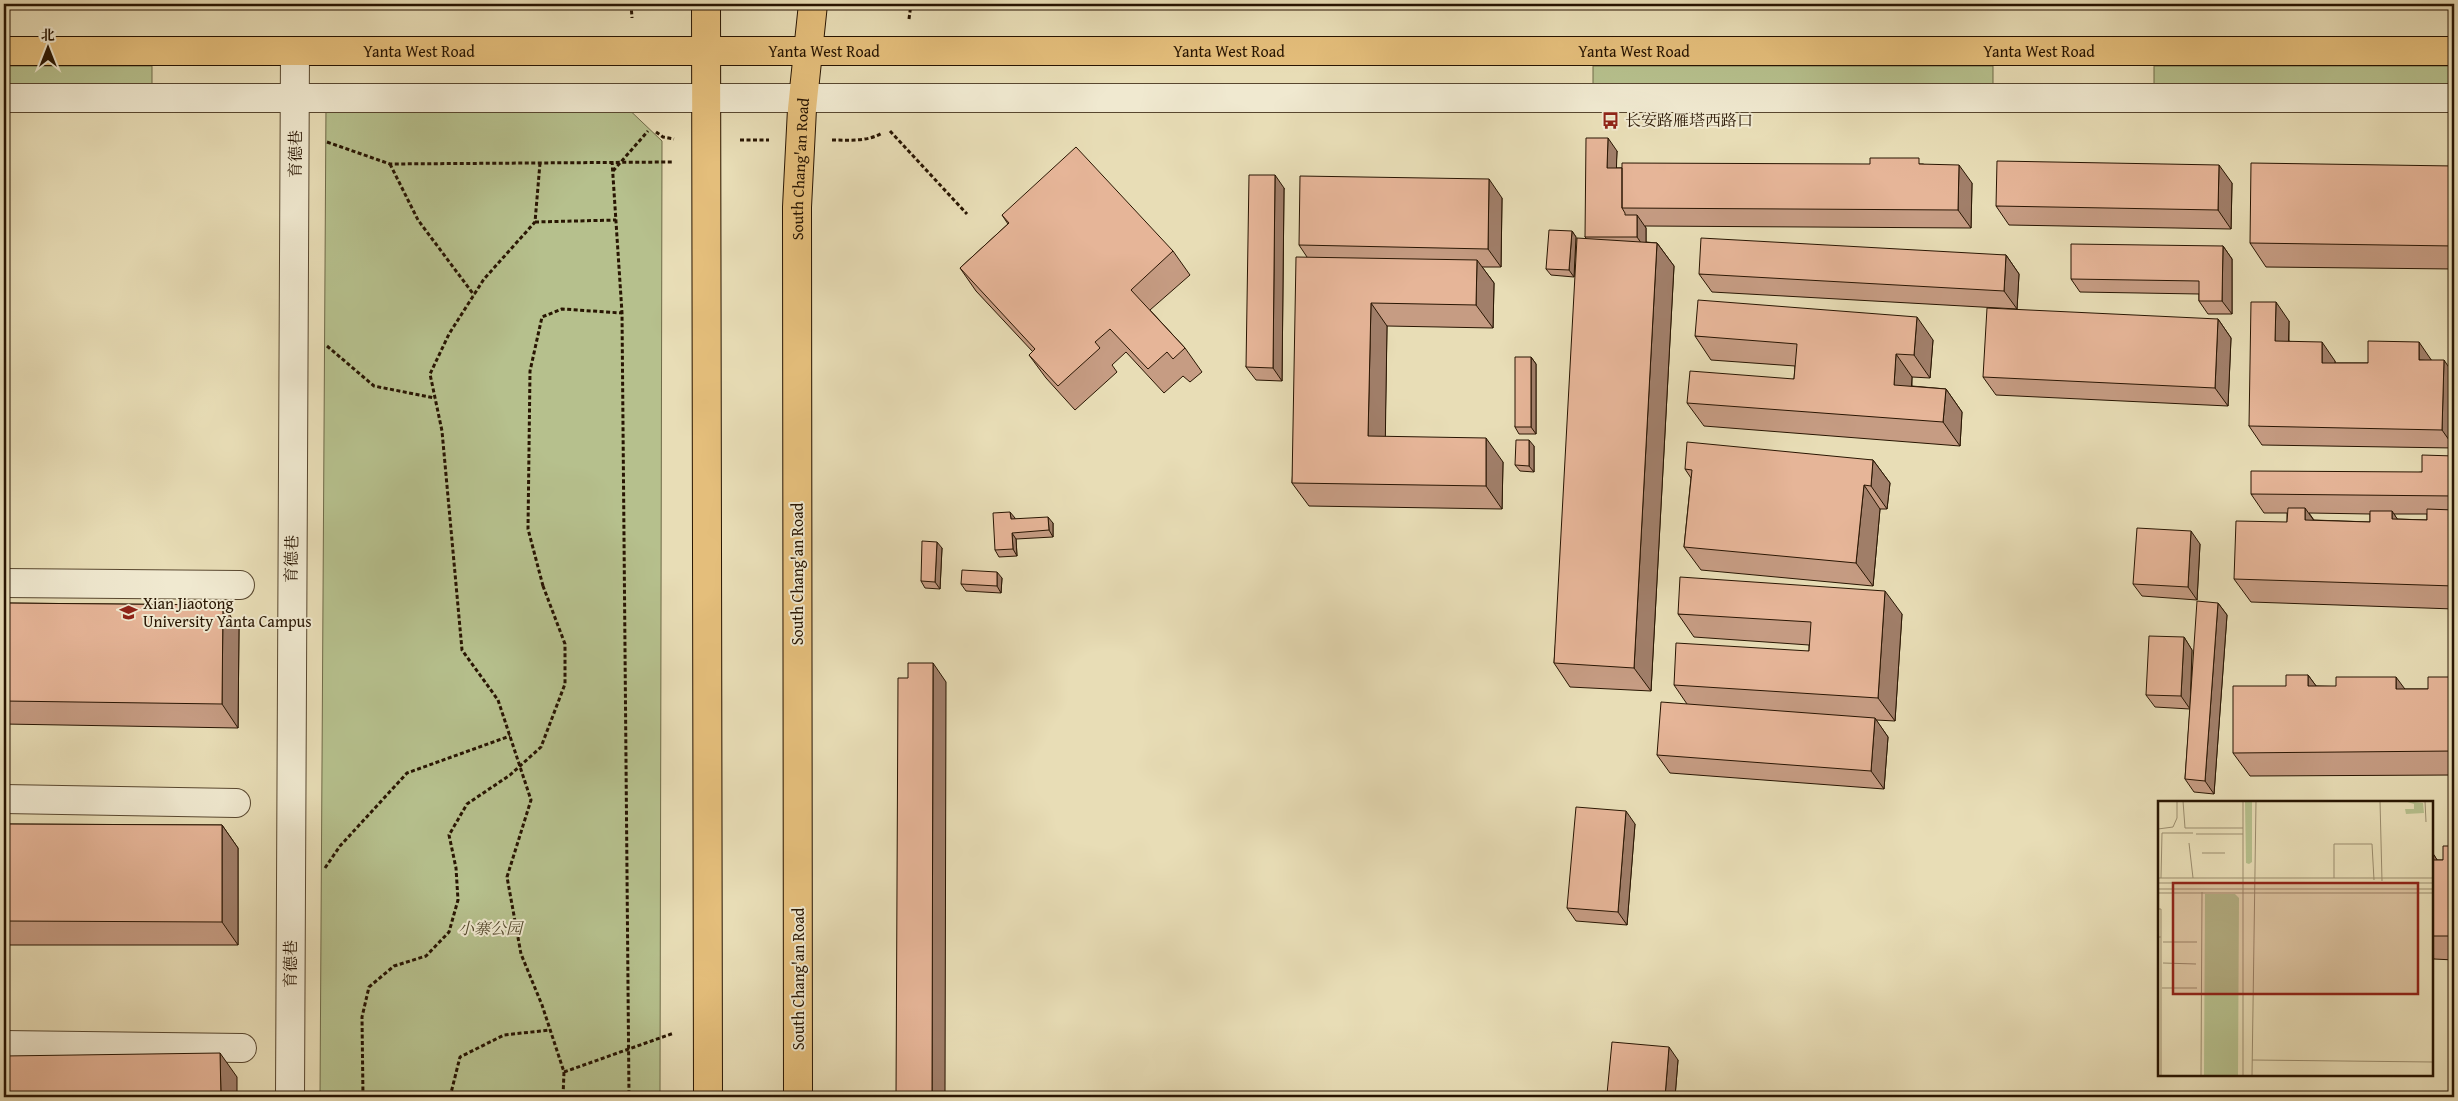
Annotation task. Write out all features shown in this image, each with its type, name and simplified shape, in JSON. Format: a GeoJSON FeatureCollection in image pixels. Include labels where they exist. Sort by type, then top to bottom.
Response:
{"type":"FeatureCollection","features":[{"type":"Feature","properties":{"kind":"main road"},"geometry":{"type":"LineString","coordinates":[[706,4],[708,1097]]}},
{"type":"Feature","properties":{"kind":"main road","name":"South Chang'an Road"},"geometry":{"type":"LineString","coordinates":[[798,1097],[797,207],[803,98],[813,4]]}},
{"type":"Feature","properties":{"kind":"main road","name":"Yanta West Road"},"geometry":{"type":"LineString","coordinates":[[4,51],[2454,51]]}},
{"type":"Feature","properties":{"kind":"street","name":"育德巷"},"geometry":{"type":"LineString","coordinates":[[290,1097],[295,51]]}},
{"type":"Feature","properties":{"kind":"street"},"geometry":{"type":"LineString","coordinates":[[4,98],[2454,98]]}},
{"type":"Feature","properties":{"kind":"street"},"geometry":{"type":"LineString","coordinates":[[4,583],[240,585]]}},
{"type":"Feature","properties":{"kind":"street"},"geometry":{"type":"LineString","coordinates":[[4,799],[236,803]]}},
{"type":"Feature","properties":{"kind":"street"},"geometry":{"type":"LineString","coordinates":[[4,1045],[242,1048]]}},
{"type":"Feature","properties":{"kind":"path"},"geometry":{"type":"LineString","coordinates":[[613,172],[650,128]]}},
{"type":"Feature","properties":{"kind":"path"},"geometry":{"type":"LineString","coordinates":[[888,129],[967,214]]}},
{"type":"Feature","properties":{"kind":"path"},"geometry":{"type":"LineString","coordinates":[[296,131],[390,164],[681,162]]}},
{"type":"Feature","properties":{"kind":"path"},"geometry":{"type":"LineString","coordinates":[[612,161],[622,313],[629,1097]]}},
{"type":"Feature","properties":{"kind":"path"},"geometry":{"type":"LineString","coordinates":[[540,163],[535,222],[484,279],[449,334],[430,374],[442,431],[462,650],[498,700],[531,800],[507,877],[521,954],[564,1072],[563,1097]]}},
{"type":"Feature","properties":{"kind":"path"},"geometry":{"type":"LineString","coordinates":[[390,164],[418,220],[474,295]]}},
{"type":"Feature","properties":{"kind":"path"},"geometry":{"type":"LineString","coordinates":[[535,222],[616,220]]}},
{"type":"Feature","properties":{"kind":"path"},"geometry":{"type":"LineString","coordinates":[[363,1097],[362,1017],[369,987],[394,966],[426,956],[449,932],[458,900],[456,868],[449,835],[467,804],[510,775],[541,747],[565,684],[565,644],[543,586],[528,529],[530,371],[542,317],[562,309],[622,313]]}},
{"type":"Feature","properties":{"kind":"path"},"geometry":{"type":"LineString","coordinates":[[294,317],[374,386],[436,398]]}},
{"type":"Feature","properties":{"kind":"path"},"geometry":{"type":"LineString","coordinates":[[323,871],[340,846],[407,773],[510,736]]}},
{"type":"Feature","properties":{"kind":"path"},"geometry":{"type":"LineString","coordinates":[[564,1072],[708,1020]]}},
{"type":"Feature","properties":{"kind":"path"},"geometry":{"type":"LineString","coordinates":[[450,1097],[460,1057],[504,1035],[550,1030]]}},
{"type":"Feature","properties":{"kind":"green space"},"geometry":{"type":"Polygon","coordinates":[[[4,66],[152,66],[152,90],[4,90],[4,66]]]}},
{"type":"Feature","properties":{"kind":"green space"},"geometry":{"type":"Polygon","coordinates":[[[1593,66],[1993,66],[1993,90],[1593,90],[1593,66]]]}},
{"type":"Feature","properties":{"kind":"green space"},"geometry":{"type":"Polygon","coordinates":[[[2154,66],[2454,66],[2454,90],[2154,90],[2154,66]]]}},
{"type":"Feature","properties":{"kind":"green space","name":"小寨公园"},"geometry":{"type":"Polygon","coordinates":[[[620,101],[662,141],[660,1097],[320,1097],[326,103],[620,101]]]}},
{"type":"Feature","properties":{"kind":"building"},"geometry":{"type":"Polygon","coordinates":[[[1586,138],[1608,138],[1607,168],[1622,168],[1622,208],[1625,215],[1637,215],[1637,237],[1585,237],[1586,138]]]}},
{"type":"Feature","properties":{"kind":"building"},"geometry":{"type":"Polygon","coordinates":[[[1076,147],[1173,251],[1131,290],[1185,348],[1173,359],[1167,352],[1148,369],[1110,329],[1095,342],[1100,348],[1058,386],[1029,355],[1035,349],[960,268],[1009,223],[1002,215],[1076,147]]]}},
{"type":"Feature","properties":{"kind":"building"},"geometry":{"type":"Polygon","coordinates":[[[1870,158],[1919,158],[1919,164],[1959,165],[1958,210],[1622,208],[1622,163],[1870,164],[1870,158]]]}},
{"type":"Feature","properties":{"kind":"building"},"geometry":{"type":"Polygon","coordinates":[[[1997,161],[2219,165],[2218,210],[1996,206],[1997,161]]]}},
{"type":"Feature","properties":{"kind":"building"},"geometry":{"type":"Polygon","coordinates":[[[2251,163],[2454,166],[2454,246],[2250,243],[2251,163]]]}},
{"type":"Feature","properties":{"kind":"building"},"geometry":{"type":"Polygon","coordinates":[[[1249,175],[1275,175],[1273,368],[1246,367],[1249,175]]]}},
{"type":"Feature","properties":{"kind":"building"},"geometry":{"type":"Polygon","coordinates":[[[1300,176],[1489,179],[1488,249],[1299,245],[1300,176]]]}},
{"type":"Feature","properties":{"kind":"building"},"geometry":{"type":"Polygon","coordinates":[[[1549,230],[1572,231],[1569,270],[1546,269],[1549,230]]]}},
{"type":"Feature","properties":{"kind":"building"},"geometry":{"type":"Polygon","coordinates":[[[1577,238],[1657,243],[1634,668],[1554,663],[1577,238]]]}},
{"type":"Feature","properties":{"kind":"building"},"geometry":{"type":"Polygon","coordinates":[[[1701,238],[2006,255],[2004,291],[1699,274],[1701,238]]]}},
{"type":"Feature","properties":{"kind":"building"},"geometry":{"type":"Polygon","coordinates":[[[2071,244],[2223,246],[2222,301],[2199,301],[2199,281],[2071,279],[2071,244]]]}},
{"type":"Feature","properties":{"kind":"building"},"geometry":{"type":"Polygon","coordinates":[[[1296,257],[1477,260],[1476,305],[1371,303],[1368,436],[1486,438],[1486,486],[1292,483],[1296,257]]]}},
{"type":"Feature","properties":{"kind":"building"},"geometry":{"type":"Polygon","coordinates":[[[1698,300],[1917,317],[1914,355],[1896,354],[1894,385],[1946,389],[1943,422],[1687,403],[1690,371],[1794,379],[1797,344],[1695,336],[1698,300]]]}},
{"type":"Feature","properties":{"kind":"building"},"geometry":{"type":"Polygon","coordinates":[[[2251,302],[2276,302],[2275,341],[2322,342],[2322,363],[2368,363],[2368,341],[2419,342],[2419,360],[2444,360],[2442,430],[2249,426],[2251,302]]]}},
{"type":"Feature","properties":{"kind":"building"},"geometry":{"type":"Polygon","coordinates":[[[1987,308],[2218,319],[2215,388],[1983,377],[1987,308]]]}},
{"type":"Feature","properties":{"kind":"building"},"geometry":{"type":"Polygon","coordinates":[[[1515,357],[1531,357],[1531,427],[1515,427],[1515,357]]]}},
{"type":"Feature","properties":{"kind":"building"},"geometry":{"type":"Polygon","coordinates":[[[1516,440],[1529,440],[1529,466],[1515,465],[1516,440]]]}},
{"type":"Feature","properties":{"kind":"building"},"geometry":{"type":"Polygon","coordinates":[[[1687,442],[1873,460],[1871,486],[1864,485],[1856,563],[1684,547],[1692,470],[1685,469],[1687,442]]]}},
{"type":"Feature","properties":{"kind":"building"},"geometry":{"type":"Polygon","coordinates":[[[2422,455],[2454,456],[2454,496],[2251,494],[2251,471],[2422,472],[2422,455]]]}},
{"type":"Feature","properties":{"kind":"building"},"geometry":{"type":"Polygon","coordinates":[[[2288,508],[2305,508],[2305,520],[2370,522],[2370,511],[2392,511],[2392,519],[2427,520],[2427,509],[2454,510],[2454,586],[2234,579],[2236,521],[2287,522],[2288,508]]]}},
{"type":"Feature","properties":{"kind":"building"},"geometry":{"type":"Polygon","coordinates":[[[1010,512],[1011,519],[1048,517],[1049,530],[1012,533],[1013,549],[995,550],[993,513],[1010,512]]]}},
{"type":"Feature","properties":{"kind":"building"},"geometry":{"type":"Polygon","coordinates":[[[2137,528],[2191,531],[2188,587],[2133,584],[2137,528]]]}},
{"type":"Feature","properties":{"kind":"building"},"geometry":{"type":"Polygon","coordinates":[[[922,541],[937,542],[935,582],[921,581],[922,541]]]}},
{"type":"Feature","properties":{"kind":"building"},"geometry":{"type":"Polygon","coordinates":[[[962,570],[997,572],[997,586],[961,584],[962,570]]]}},
{"type":"Feature","properties":{"kind":"building"},"geometry":{"type":"Polygon","coordinates":[[[1680,577],[1885,591],[1878,698],[1674,685],[1676,643],[1809,651],[1811,622],[1678,614],[1680,577]]]}},
{"type":"Feature","properties":{"kind":"building"},"geometry":{"type":"Polygon","coordinates":[[[2197,601],[2218,603],[2205,781],[2185,779],[2197,601]]]}},
{"type":"Feature","properties":{"kind":"building"},"geometry":{"type":"Polygon","coordinates":[[[4,603],[223,605],[222,704],[4,701],[4,603]]]}},
{"type":"Feature","properties":{"kind":"building"},"geometry":{"type":"Polygon","coordinates":[[[2149,636],[2184,637],[2181,696],[2146,695],[2149,636]]]}},
{"type":"Feature","properties":{"kind":"building"},"geometry":{"type":"Polygon","coordinates":[[[908,663],[933,663],[932,1097],[896,1097],[898,678],[908,678],[908,663]]]}},
{"type":"Feature","properties":{"kind":"building"},"geometry":{"type":"Polygon","coordinates":[[[2286,675],[2308,675],[2308,686],[2336,686],[2336,677],[2396,677],[2396,689],[2428,689],[2428,677],[2454,677],[2454,751],[2233,753],[2233,686],[2286,686],[2286,675]]]}},
{"type":"Feature","properties":{"kind":"building"},"geometry":{"type":"Polygon","coordinates":[[[1661,702],[1875,718],[1871,771],[1657,755],[1661,702]]]}},
{"type":"Feature","properties":{"kind":"building"},"geometry":{"type":"Polygon","coordinates":[[[1576,807],[1626,811],[1618,912],[1567,908],[1576,807]]]}},
{"type":"Feature","properties":{"kind":"building"},"geometry":{"type":"Polygon","coordinates":[[[4,824],[222,825],[222,922],[4,921],[4,824]]]}},
{"type":"Feature","properties":{"kind":"building"},"geometry":{"type":"Polygon","coordinates":[[[2443,846],[2454,846],[2454,911],[2452,911],[2451,936],[2433,936],[2433,860],[2443,860],[2443,846]]]}},
{"type":"Feature","properties":{"kind":"building"},"geometry":{"type":"Polygon","coordinates":[[[1612,1042],[1669,1047],[1665,1097],[1607,1094],[1612,1042]]]}},
{"type":"Feature","properties":{"kind":"building"},"geometry":{"type":"Polygon","coordinates":[[[220,1053],[221,1097],[4,1097],[4,1056],[220,1053]]]}},
{"type":"Feature","properties":{"kind":"place","name":"长安路雁塔西路口"},"geometry":{"type":"Point","coordinates":[1611,120]}},
{"type":"Feature","properties":{"kind":"place","name":"Xian Jiaotong University Yanta Campus"},"geometry":{"type":"Point","coordinates":[129,612]}}]}
